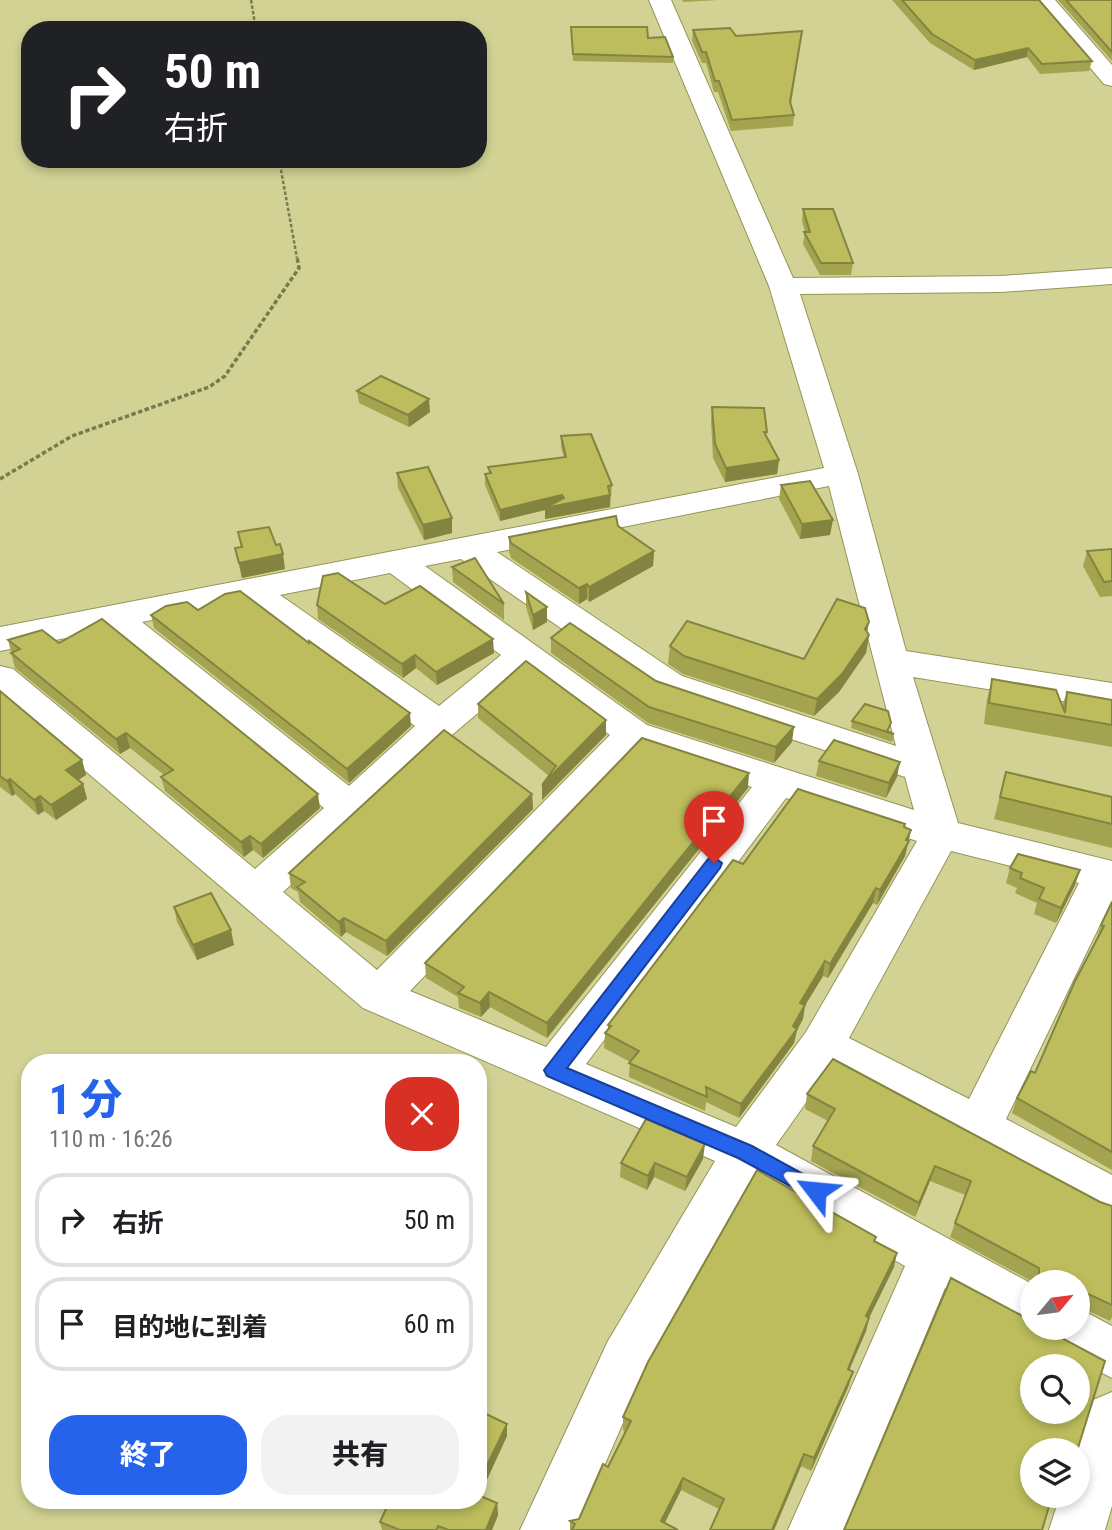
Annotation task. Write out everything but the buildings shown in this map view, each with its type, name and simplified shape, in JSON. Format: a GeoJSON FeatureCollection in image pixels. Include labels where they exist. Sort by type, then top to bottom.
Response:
{"type":"FeatureCollection","features":[{"type":"Feature","properties":{"kind":"street"},"geometry":{"type":"LineString","coordinates":[[548,1530],[626,1358],[745,1152],[822,1045],[941,834],[890,661],[842,474],[783,286],[660,0]]}},
{"type":"Feature","properties":{"kind":"street"},"geometry":{"type":"LineString","coordinates":[[1044,0],[1112,79]]}},
{"type":"Feature","properties":{"kind":"street"},"geometry":{"type":"LineString","coordinates":[[783,286],[1002,284],[1112,276]]}},
{"type":"Feature","properties":{"kind":"street"},"geometry":{"type":"LineString","coordinates":[[0,639],[842,474]]}},
{"type":"Feature","properties":{"kind":"street"},"geometry":{"type":"LineString","coordinates":[[466,547],[669,685],[921,768]]}},
{"type":"Feature","properties":{"kind":"street"},"geometry":{"type":"LineString","coordinates":[[395,561],[619,723],[778,781],[941,834],[1108,875],[979,1127]]}},
{"type":"Feature","properties":{"kind":"street"},"geometry":{"type":"LineString","coordinates":[[249,590],[440,725]]}},
{"type":"Feature","properties":{"kind":"street"},"geometry":{"type":"LineString","coordinates":[[113,617],[349,807]]}},
{"type":"Feature","properties":{"kind":"street"},"geometry":{"type":"LineString","coordinates":[[256,893],[440,725],[525,654]]}},
{"type":"Feature","properties":{"kind":"street"},"geometry":{"type":"LineString","coordinates":[[890,661],[1112,696]]}},
{"type":"Feature","properties":{"kind":"street"},"geometry":{"type":"LineString","coordinates":[[378,996],[619,723],[653,674]]}},
{"type":"Feature","properties":{"kind":"street"},"geometry":{"type":"LineString","coordinates":[[0,678],[378,996],[745,1152],[1020,1303]]}},
{"type":"Feature","properties":{"kind":"street"},"geometry":{"type":"LineString","coordinates":[[554,1070],[778,781]]}},
{"type":"Feature","properties":{"kind":"street"},"geometry":{"type":"LineString","coordinates":[[822,1045],[1112,1199]]}},
{"type":"Feature","properties":{"kind":"street"},"geometry":{"type":"LineString","coordinates":[[816,1530],[934,1256]]}},
{"type":"Feature","properties":{"kind":"street"},"geometry":{"type":"LineString","coordinates":[[1089,1340],[1112,1353]]}},
{"type":"Feature","properties":{"kind":"street"},"geometry":{"type":"LineString","coordinates":[[1077,1530],[1112,1418]]}},
{"type":"Feature","properties":{"kind":"path"},"geometry":{"type":"LineString","coordinates":[[251,0],[254,21]]}},
{"type":"Feature","properties":{"kind":"path"},"geometry":{"type":"LineString","coordinates":[[0,479],[72,436],[209,387],[225,376],[299,268],[281,168]]}},
{"type":"Feature","properties":{"kind":"route"},"geometry":{"type":"LineString","coordinates":[[714,863],[554,1070],[745,1152],[816,1191]]}}]}
